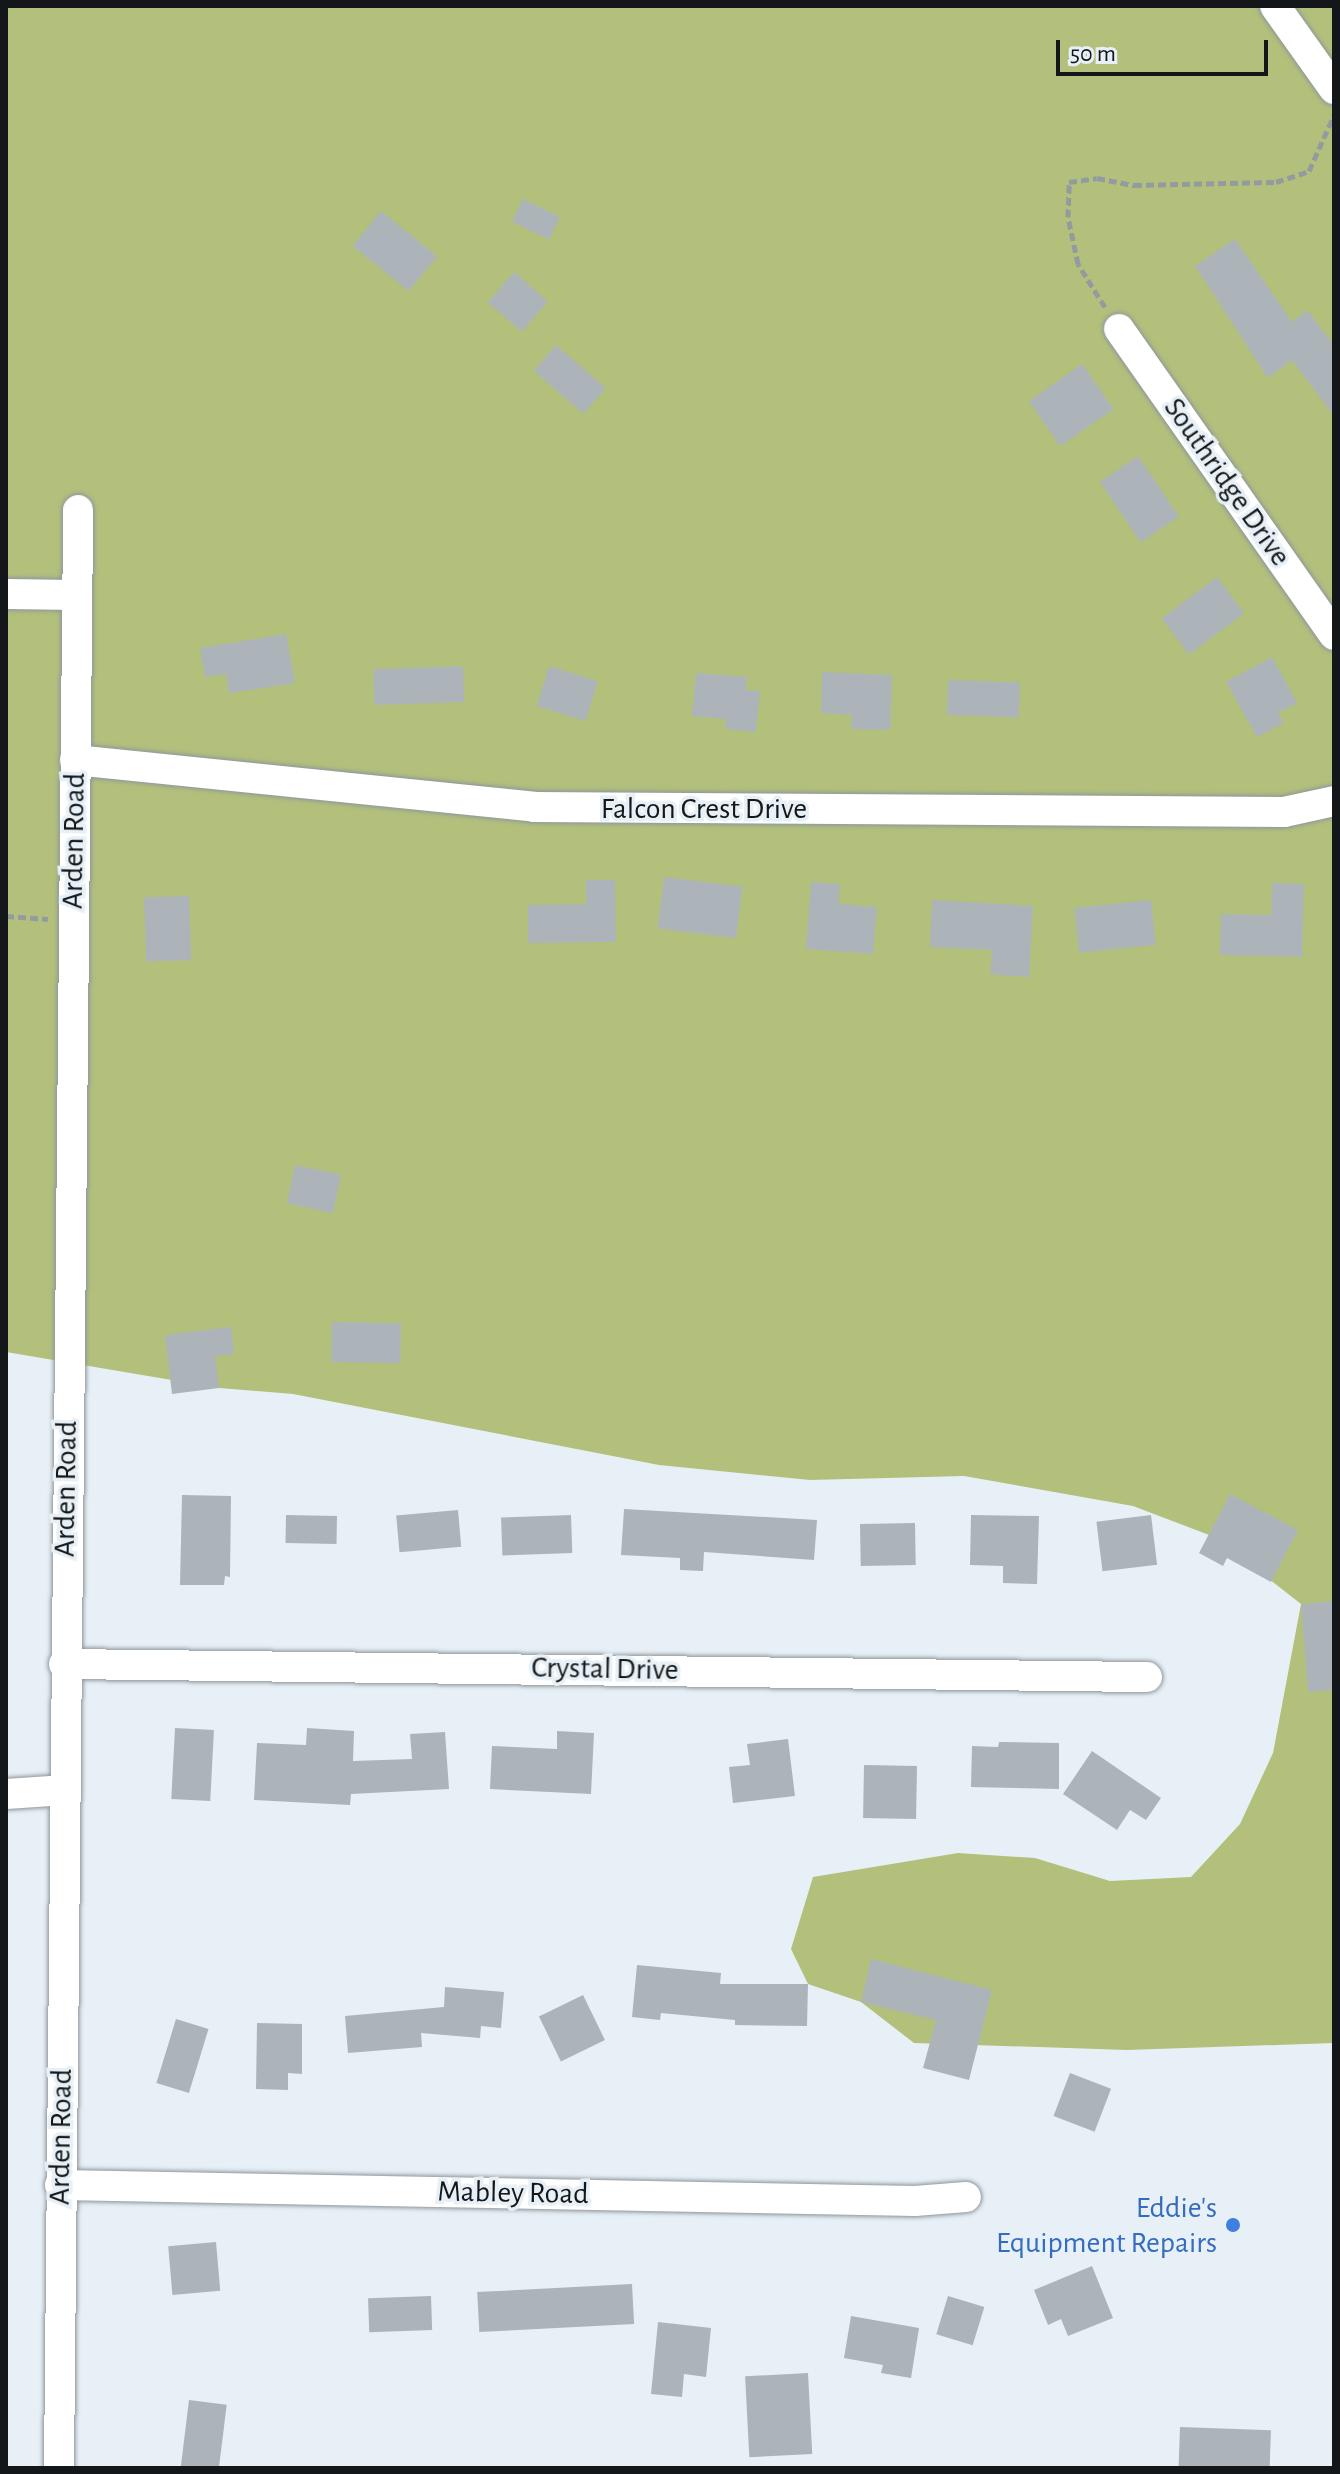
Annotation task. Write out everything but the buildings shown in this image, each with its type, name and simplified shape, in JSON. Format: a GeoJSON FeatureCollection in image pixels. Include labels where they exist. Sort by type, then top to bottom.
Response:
{"type":"FeatureCollection","features":[{"type":"Feature","properties":{"kind":"street"},"geometry":{"type":"LineString","coordinates":[[1275,6],[1334,89]]}},
{"type":"Feature","properties":{"kind":"street","name":"Southridge Drive"},"geometry":{"type":"LineString","coordinates":[[1119,329],[1334,635]]}},
{"type":"Feature","properties":{"kind":"street","name":"Arden Road"},"geometry":{"type":"LineString","coordinates":[[59,2468],[66,1790],[64,1664],[78,510]]}},
{"type":"Feature","properties":{"kind":"street"},"geometry":{"type":"LineString","coordinates":[[6,594],[77,595]]}},
{"type":"Feature","properties":{"kind":"street","name":"Falcon Crest Drive"},"geometry":{"type":"LineString","coordinates":[[75,760],[534,807],[1284,812],[1334,801]]}},
{"type":"Feature","properties":{"kind":"street","name":"Crystal Drive"},"geometry":{"type":"LineString","coordinates":[[64,1664],[1147,1677]]}},
{"type":"Feature","properties":{"kind":"street"},"geometry":{"type":"LineString","coordinates":[[6,1794],[66,1790]]}},
{"type":"Feature","properties":{"kind":"street","name":"Mabley Road"},"geometry":{"type":"LineString","coordinates":[[60,2185],[900,2201],[966,2197]]}},
{"type":"Feature","properties":{"kind":"path"},"geometry":{"type":"LineString","coordinates":[[1119,329],[1078,264],[1068,217],[1069,182],[1097,178],[1134,185],[1276,182],[1309,171],[1334,114]]}},
{"type":"Feature","properties":{"kind":"path"},"geometry":{"type":"LineString","coordinates":[[6,916],[73,920]]}},
{"type":"Feature","properties":{"kind":"green space"},"geometry":{"type":"Polygon","coordinates":[[[6,6],[1334,6],[1334,2043],[1127,2050],[914,2043],[861,2002],[808,1984],[791,1949],[813,1877],[958,1853],[1035,1858],[1110,1881],[1191,1877],[1240,1824],[1273,1753],[1301,1604],[1217,1538],[1133,1506],[964,1476],[810,1480],[659,1465],[293,1394],[219,1388],[6,1352],[6,6]]]}},
{"type":"Feature","properties":{"kind":"place","name":"Eddie's Equipment Repairs"},"geometry":{"type":"Point","coordinates":[1233,2225]}}]}
